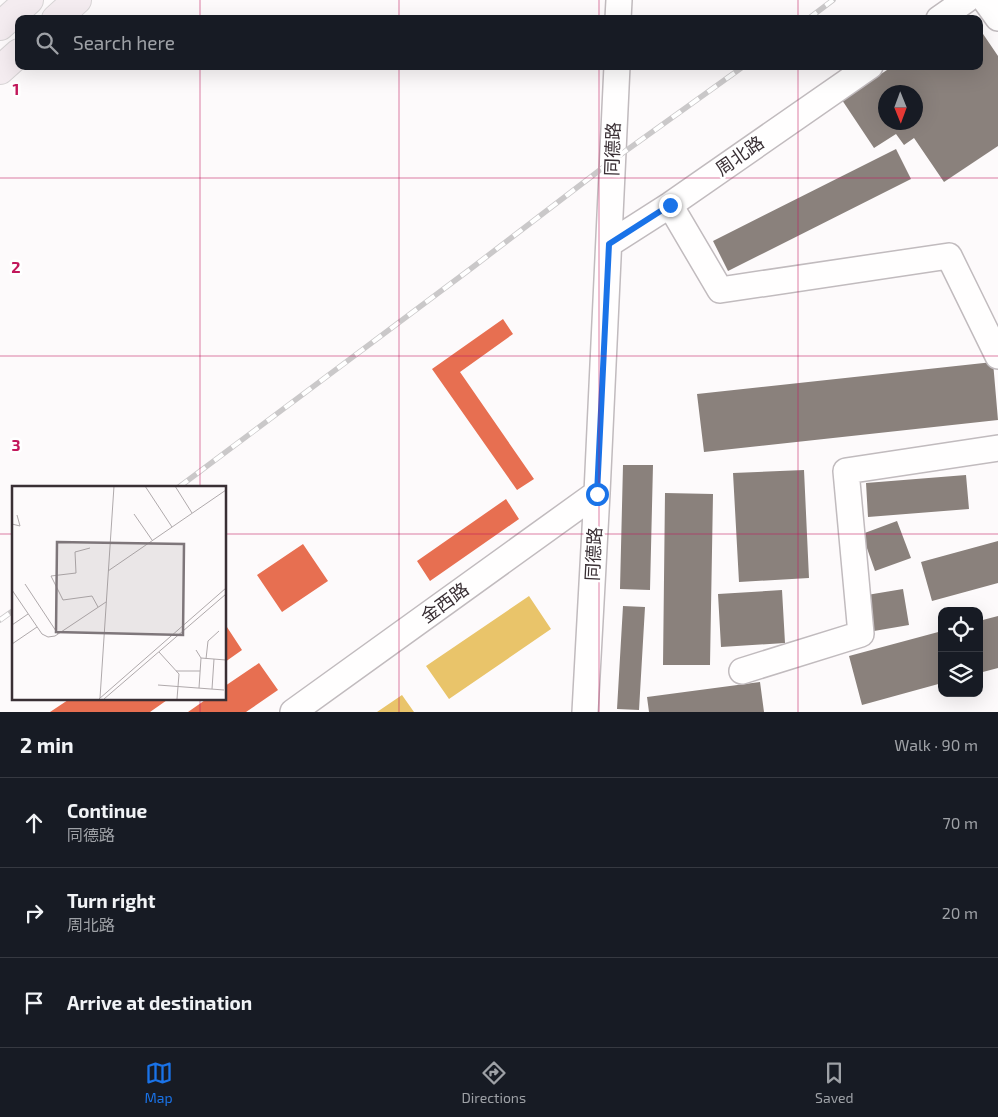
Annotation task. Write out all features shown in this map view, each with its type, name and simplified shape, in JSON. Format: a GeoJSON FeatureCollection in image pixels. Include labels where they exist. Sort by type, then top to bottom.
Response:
{"type":"FeatureCollection","features":[{"type":"Feature","properties":{"kind":"main road"},"geometry":{"type":"LineString","coordinates":[[0,26],[29,0]]}},
{"type":"Feature","properties":{"kind":"main road"},"geometry":{"type":"LineString","coordinates":[[60,15],[77,0]]}},
{"type":"Feature","properties":{"kind":"main road"},"geometry":{"type":"LineString","coordinates":[[0,70],[15,57]]}},
{"type":"Feature","properties":{"kind":"street"},"geometry":{"type":"LineString","coordinates":[[618,15],[619,0]]}},
{"type":"Feature","properties":{"kind":"street"},"geometry":{"type":"LineString","coordinates":[[945,15],[966,0]]}},
{"type":"Feature","properties":{"kind":"street"},"geometry":{"type":"LineString","coordinates":[[985,0],[998,18]]}},
{"type":"Feature","properties":{"kind":"street","name":"同德路"},"geometry":{"type":"LineString","coordinates":[[585,712],[617,70]]}},
{"type":"Feature","properties":{"kind":"street","name":"周北路"},"geometry":{"type":"LineString","coordinates":[[609,244],[670,205],[864,70]]}},
{"type":"Feature","properties":{"kind":"street"},"geometry":{"type":"LineString","coordinates":[[670,205],[720,290],[949,256],[998,356]]}},
{"type":"Feature","properties":{"kind":"street"},"geometry":{"type":"LineString","coordinates":[[742,671],[861,634],[846,471],[998,448]]}},
{"type":"Feature","properties":{"kind":"street","name":"金西路"},"geometry":{"type":"LineString","coordinates":[[293,712],[597,494]]}},
{"type":"Feature","properties":{"kind":"building: Homes"},"geometry":{"type":"Polygon","coordinates":[[[529,596],[551,629],[449,699],[426,666],[529,596]]]}},
{"type":"Feature","properties":{"kind":"building: Homes"},"geometry":{"type":"Polygon","coordinates":[[[402,695],[414,712],[377,712],[402,695]]]}},
{"type":"Feature","properties":{"kind":"building: Shops"},"geometry":{"type":"Polygon","coordinates":[[[503,319],[513,334],[460,372],[534,479],[517,490],[432,369],[503,319]]]}},
{"type":"Feature","properties":{"kind":"building: Shops"},"geometry":{"type":"Polygon","coordinates":[[[506,499],[519,519],[430,581],[417,561],[506,499]]]}},
{"type":"Feature","properties":{"kind":"building: Shops"},"geometry":{"type":"Polygon","coordinates":[[[303,544],[328,581],[282,612],[257,575],[303,544]]]}},
{"type":"Feature","properties":{"kind":"building: Shops"},"geometry":{"type":"Polygon","coordinates":[[[226,626],[242,650],[226,661],[226,626]]]}},
{"type":"Feature","properties":{"kind":"building: Shops"},"geometry":{"type":"Polygon","coordinates":[[[259,663],[278,690],[246,712],[188,712],[205,700],[226,700],[226,685],[259,663]]]}},
{"type":"Feature","properties":{"kind":"building: Shops"},"geometry":{"type":"Polygon","coordinates":[[[68,700],[167,700],[150,712],[50,712],[68,700]]]}},
{"type":"Feature","properties":{"kind":"building: Industry"},"geometry":{"type":"Polygon","coordinates":[[[983,34],[998,56],[998,146],[944,182],[914,138],[904,145],[896,134],[874,148],[842,100],[887,70],[983,70],[983,34]]]}},
{"type":"Feature","properties":{"kind":"building: Industry"},"geometry":{"type":"Polygon","coordinates":[[[896,149],[911,179],[728,271],[713,241],[896,149]]]}},
{"type":"Feature","properties":{"kind":"building: Industry"},"geometry":{"type":"Polygon","coordinates":[[[993,362],[998,420],[704,452],[697,394],[993,362]]]}},
{"type":"Feature","properties":{"kind":"building: Industry"},"geometry":{"type":"Polygon","coordinates":[[[623,465],[653,465],[650,590],[620,589],[623,465]]]}},
{"type":"Feature","properties":{"kind":"building: Industry"},"geometry":{"type":"Polygon","coordinates":[[[804,470],[809,578],[739,582],[733,473],[804,470]]]}},
{"type":"Feature","properties":{"kind":"building: Industry"},"geometry":{"type":"Polygon","coordinates":[[[966,475],[969,509],[868,517],[866,483],[966,475]]]}},
{"type":"Feature","properties":{"kind":"building: Industry"},"geometry":{"type":"Polygon","coordinates":[[[665,493],[713,494],[710,665],[663,665],[665,493]]]}},
{"type":"Feature","properties":{"kind":"building: Industry"},"geometry":{"type":"Polygon","coordinates":[[[897,521],[911,558],[875,571],[862,534],[897,521]]]}},
{"type":"Feature","properties":{"kind":"building: Industry"},"geometry":{"type":"Polygon","coordinates":[[[998,541],[998,583],[932,601],[921,562],[998,541]]]}},
{"type":"Feature","properties":{"kind":"building: Industry"},"geometry":{"type":"Polygon","coordinates":[[[903,589],[909,625],[874,631],[867,595],[903,589]]]}},
{"type":"Feature","properties":{"kind":"building: Industry"},"geometry":{"type":"Polygon","coordinates":[[[782,590],[785,643],[721,647],[718,594],[782,590]]]}},
{"type":"Feature","properties":{"kind":"building: Industry"},"geometry":{"type":"Polygon","coordinates":[[[623,606],[645,607],[639,710],[617,709],[623,606]]]}},
{"type":"Feature","properties":{"kind":"building: Industry"},"geometry":{"type":"Polygon","coordinates":[[[998,616],[998,668],[983,672],[983,652],[983,620],[998,616]]]}},
{"type":"Feature","properties":{"kind":"building: Industry"},"geometry":{"type":"Polygon","coordinates":[[[938,632],[938,684],[862,705],[849,656],[938,632]]]}},
{"type":"Feature","properties":{"kind":"building: Industry"},"geometry":{"type":"Polygon","coordinates":[[[760,682],[764,712],[649,712],[647,697],[760,682]]]}},
{"type":"Feature","properties":{"kind":"railway"},"geometry":{"type":"LineString","coordinates":[[813,15],[833,0]]}},
{"type":"Feature","properties":{"kind":"railway"},"geometry":{"type":"LineString","coordinates":[[180,486],[613,160],[738,70]]}},
{"type":"Feature","properties":{"kind":"railway"},"geometry":{"type":"LineString","coordinates":[[0,620],[12,611]]}},
{"type":"Feature","properties":{"kind":"route"},"geometry":{"type":"LineString","coordinates":[[597,494],[609,244],[670,205]]}}]}
